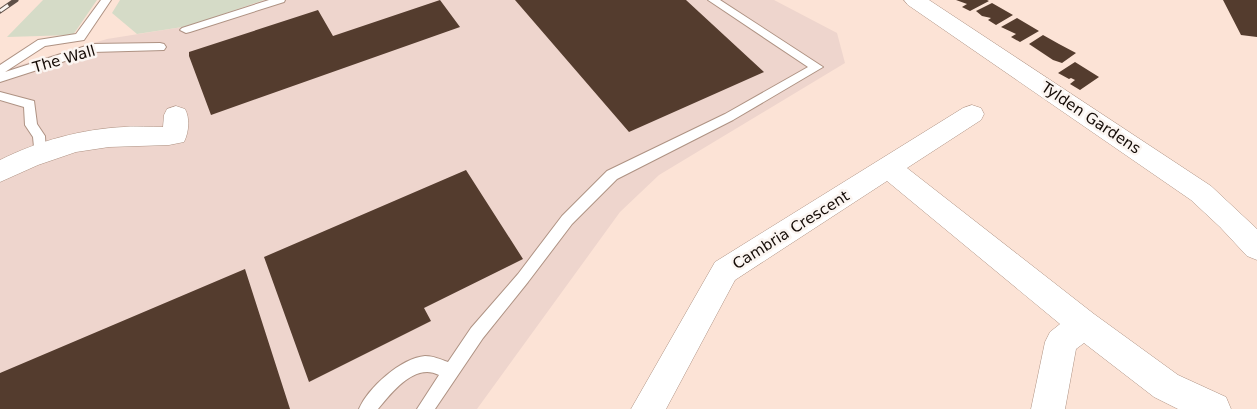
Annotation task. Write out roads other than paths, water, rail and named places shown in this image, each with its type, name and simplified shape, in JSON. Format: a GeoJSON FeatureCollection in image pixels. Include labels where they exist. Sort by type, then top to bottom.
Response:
{"type":"FeatureCollection","features":[{"type":"Feature","properties":{"kind":"street","name":"Tylden Gardens"},"geometry":{"type":"LineString","coordinates":[[915,0],[1193,187],[1230,219],[1257,248]]}},
{"type":"Feature","properties":{"kind":"street","name":"Cambria Crescent"},"geometry":{"type":"LineString","coordinates":[[648,409],[725,271],[972,114]]}},
{"type":"Feature","properties":{"kind":"street"},"geometry":{"type":"LineString","coordinates":[[0,172],[62,146],[125,136],[150,138],[175,135],[176,115]]}},
{"type":"Feature","properties":{"kind":"street"},"geometry":{"type":"LineString","coordinates":[[888,167],[1084,324],[1166,386],[1214,409]]}},
{"type":"Feature","properties":{"kind":"street"},"geometry":{"type":"LineString","coordinates":[[1048,409],[1061,342],[1084,324]]}},
{"type":"Feature","properties":{"kind":"lane"},"geometry":{"type":"LineString","coordinates":[[0,70],[42,43],[80,37],[106,0]]}},
{"type":"Feature","properties":{"kind":"lane"},"geometry":{"type":"LineString","coordinates":[[186,30],[280,0]]}},
{"type":"Feature","properties":{"kind":"lane"},"geometry":{"type":"LineString","coordinates":[[425,409],[477,333],[523,278],[567,220],[612,174],[729,116],[816,67],[713,0]]}},
{"type":"Feature","properties":{"kind":"lane","name":"The Wall"},"geometry":{"type":"LineString","coordinates":[[0,78],[92,48],[160,47]]}},
{"type":"Feature","properties":{"kind":"lane"},"geometry":{"type":"LineString","coordinates":[[0,96],[30,104],[30,125],[39,136],[40,154]]}},
{"type":"Feature","properties":{"kind":"lane"},"geometry":{"type":"LineString","coordinates":[[367,409],[400,375],[417,366],[435,365],[450,372]]}},
{"type":"Feature","properties":{"kind":"railway"},"geometry":{"type":"LineString","coordinates":[[0,11],[16,0]]}}]}
